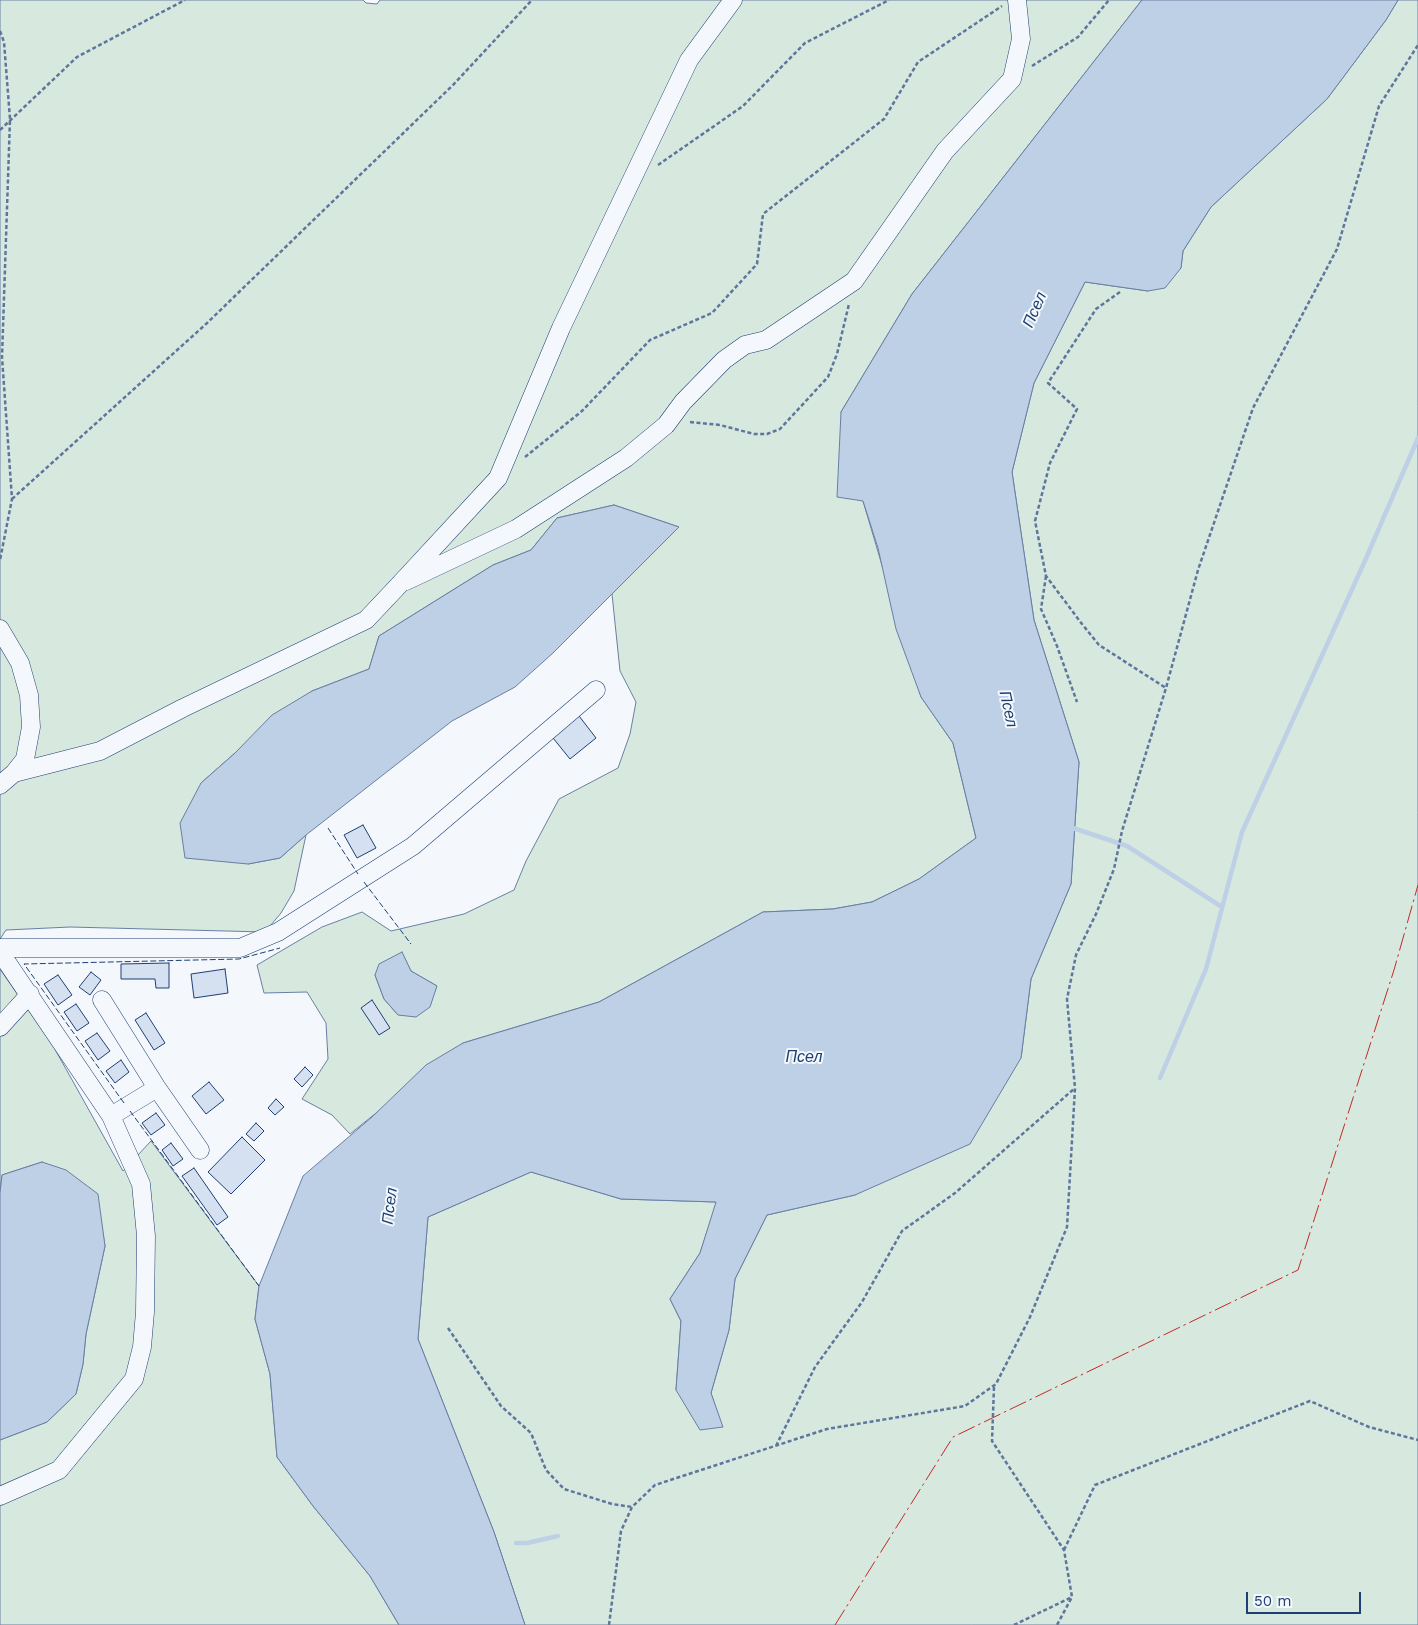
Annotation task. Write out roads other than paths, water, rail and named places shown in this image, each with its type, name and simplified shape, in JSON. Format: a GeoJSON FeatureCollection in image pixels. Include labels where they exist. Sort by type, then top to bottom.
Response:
{"type":"FeatureCollection","features":[{"type":"Feature","properties":{"kind":"street"},"geometry":{"type":"LineString","coordinates":[[14,773],[100,751],[183,708],[366,620],[399,585],[498,478],[561,328],[689,60],[733,0]]}},
{"type":"Feature","properties":{"kind":"street"},"geometry":{"type":"LineString","coordinates":[[399,585],[516,528],[626,458],[666,425],[683,402],[724,360],[745,345],[766,340],[854,281],[945,151],[1012,80],[1022,39],[1010,3]]}},
{"type":"Feature","properties":{"kind":"street"},"geometry":{"type":"LineString","coordinates":[[0,629],[20,663],[29,695],[31,727],[25,759],[14,773],[0,785]]}},
{"type":"Feature","properties":{"kind":"street"},"geometry":{"type":"LineString","coordinates":[[0,950],[240,948],[278,932],[413,846],[596,690]]}},
{"type":"Feature","properties":{"kind":"street"},"geometry":{"type":"LineString","coordinates":[[0,950],[111,1116],[141,1184],[146,1236],[145,1312],[142,1347],[134,1379],[59,1470],[0,1496]]}},
{"type":"Feature","properties":{"kind":"street"},"geometry":{"type":"LineString","coordinates":[[0,1027],[30,994]]}},
{"type":"Feature","properties":{"kind":"street"},"geometry":{"type":"LineString","coordinates":[[102,1000],[157,1088],[200,1150]]}},
{"type":"Feature","properties":{"kind":"street"},"geometry":{"type":"LineString","coordinates":[[111,1116],[157,1088]]}},
{"type":"Feature","properties":{"kind":"water","name":"Псел"},"geometry":{"type":"Polygon","coordinates":[[[1142,0],[1398,0],[1386,20],[1327,99],[1211,207],[1183,251],[1181,268],[1165,288],[1148,291],[1085,282],[1034,383],[1012,472],[1034,620],[1079,762],[1071,884],[1031,979],[1021,1058],[970,1144],[855,1195],[767,1215],[735,1279],[729,1330],[711,1393],[723,1427],[700,1430],[676,1390],[681,1321],[670,1299],[700,1253],[716,1202],[621,1199],[531,1172],[428,1217],[418,1339],[494,1532],[525,1625],[399,1625],[370,1576],[313,1506],[277,1457],[270,1374],[255,1319],[259,1286],[303,1176],[372,1117],[426,1065],[463,1043],[599,1002],[763,912],[833,909],[872,902],[919,879],[976,838],[953,743],[921,697],[896,629],[878,548],[863,501],[837,497],[841,412],[912,294],[1142,0]]]}},
{"type":"Feature","properties":{"kind":"water"},"geometry":{"type":"Polygon","coordinates":[[[614,505],[679,527],[553,653],[515,687],[452,721],[306,835],[280,858],[248,864],[185,858],[180,823],[201,783],[235,753],[272,715],[312,691],[369,669],[379,636],[493,565],[531,550],[557,518],[614,505]]]}},
{"type":"Feature","properties":{"kind":"water"},"geometry":{"type":"Polygon","coordinates":[[[402,952],[411,971],[437,986],[430,1007],[416,1017],[398,1015],[384,999],[375,975],[379,964],[402,952]]]}},
{"type":"Feature","properties":{"kind":"water"},"geometry":{"type":"Polygon","coordinates":[[[42,1162],[66,1170],[98,1194],[105,1246],[86,1334],[83,1364],[76,1394],[47,1422],[0,1440],[0,1193],[2,1175],[42,1162]]]}},
{"type":"Feature","properties":{"kind":"waterway"},"geometry":{"type":"LineString","coordinates":[[1160,1078],[1206,969],[1242,832],[1364,563],[1418,438]]}},
{"type":"Feature","properties":{"kind":"waterway"},"geometry":{"type":"LineString","coordinates":[[1070,827],[1127,846],[1222,907]]}},
{"type":"Feature","properties":{"kind":"waterway"},"geometry":{"type":"LineString","coordinates":[[516,1543],[527,1543],[558,1536]]}}]}
